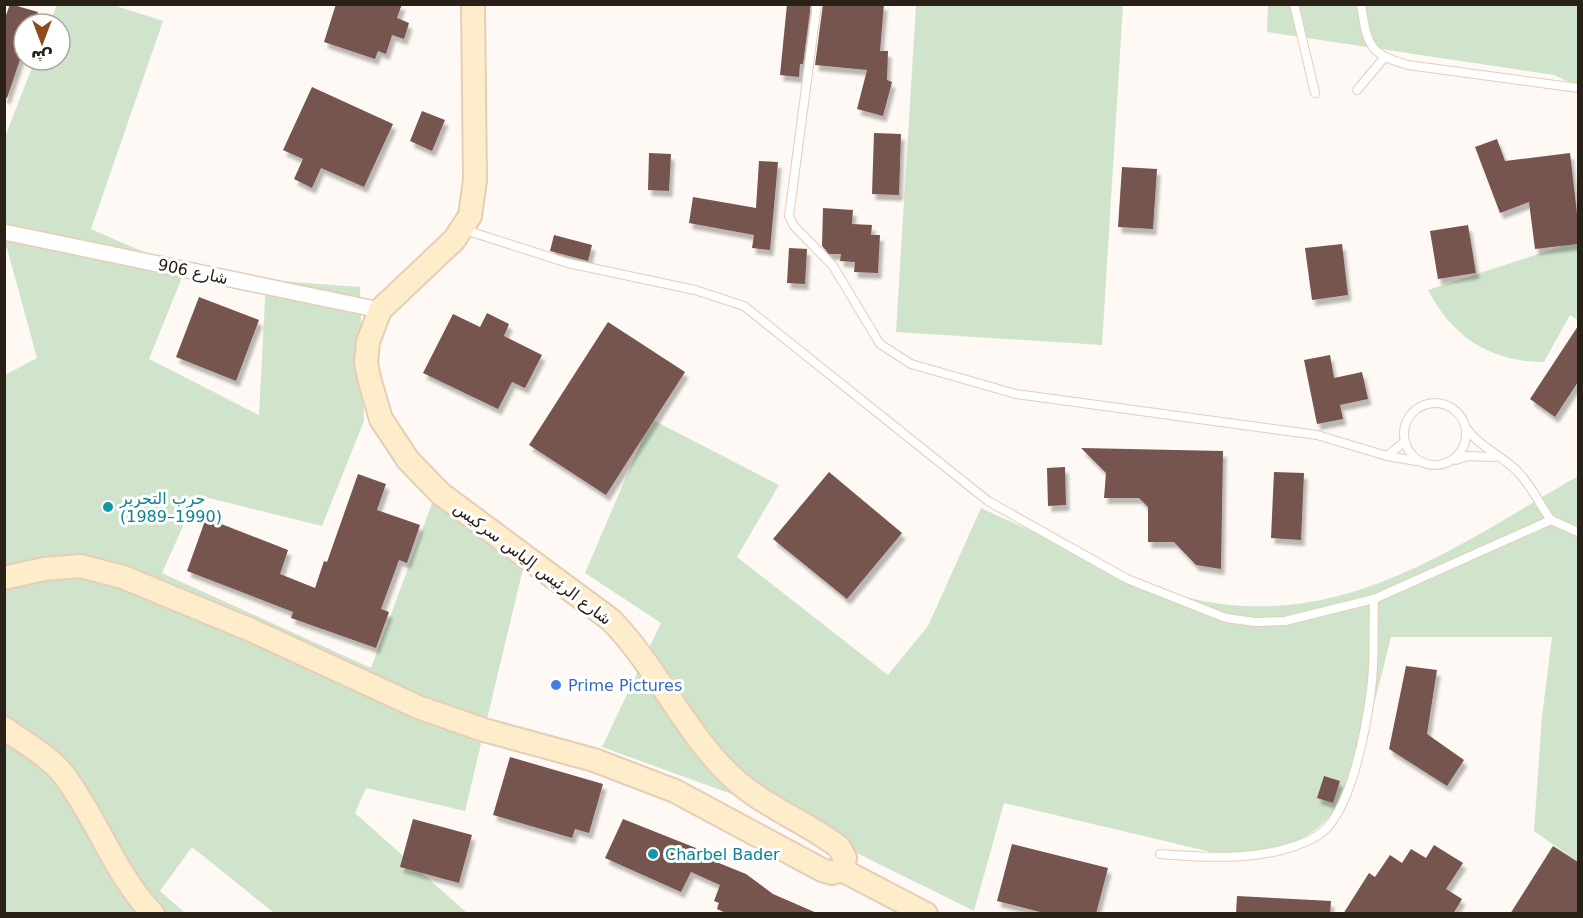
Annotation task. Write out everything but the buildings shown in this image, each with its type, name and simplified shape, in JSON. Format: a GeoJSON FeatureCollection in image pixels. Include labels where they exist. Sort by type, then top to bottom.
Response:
{"type":"FeatureCollection","features":[{"type":"Feature","properties":{"kind":"main road"},"geometry":{"type":"LineString","coordinates":[[464,229],[470,216],[475,180],[473,4]]}},
{"type":"Feature","properties":{"kind":"main road","name":"شارع الرئيس إلياس سركيس"},"geometry":{"type":"LineString","coordinates":[[464,229],[380,310],[368,342],[366,363],[381,419],[408,460],[441,494],[611,620],[631,641],[673,706],[726,772],[746,789],[839,847],[845,858],[842,870]]}},
{"type":"Feature","properties":{"kind":"main road"},"geometry":{"type":"LineString","coordinates":[[4,578],[44,568],[80,566],[123,577],[240,625],[418,707],[484,730],[594,760],[675,791],[822,870],[832,873],[842,870],[926,914]]}},
{"type":"Feature","properties":{"kind":"main road"},"geometry":{"type":"LineString","coordinates":[[4,728],[60,771],[84,806],[138,898],[153,914]]}},
{"type":"Feature","properties":{"kind":"street","name":"شارع 906"},"geometry":{"type":"LineString","coordinates":[[7,234],[380,310]]}},
{"type":"Feature","properties":{"kind":"lane"},"geometry":{"type":"LineString","coordinates":[[817,4],[789,216],[795,226],[833,266],[880,344],[911,364],[1016,394],[1317,435],[1387,456],[1418,460],[1428,465],[1467,456],[1498,457]]}},
{"type":"Feature","properties":{"kind":"lane"},"geometry":{"type":"LineString","coordinates":[[1294,4],[1315,93]]}},
{"type":"Feature","properties":{"kind":"lane"},"geometry":{"type":"LineString","coordinates":[[1361,4],[1366,39],[1384,58],[1408,65],[1578,88]]}},
{"type":"Feature","properties":{"kind":"lane"},"geometry":{"type":"LineString","coordinates":[[1357,90],[1384,58]]}},
{"type":"Feature","properties":{"kind":"lane"},"geometry":{"type":"LineString","coordinates":[[464,229],[568,263],[695,290],[744,306],[988,501],[1127,579],[1227,618],[1256,622],[1285,621],[1374,599],[1551,520]]}},
{"type":"Feature","properties":{"kind":"lane"},"geometry":{"type":"LineString","coordinates":[[1418,460],[1404,442],[1405,424],[1410,415],[1426,404],[1445,405],[1454,410],[1480,444],[1516,470],[1530,486],[1551,520],[1578,532]]}},
{"type":"Feature","properties":{"kind":"lane"},"geometry":{"type":"LineString","coordinates":[[1452,461],[1464,446],[1465,426]]}},
{"type":"Feature","properties":{"kind":"lane"},"geometry":{"type":"LineString","coordinates":[[1387,456],[1404,442]]}},
{"type":"Feature","properties":{"kind":"lane"},"geometry":{"type":"LineString","coordinates":[[1160,854],[1197,857],[1266,853],[1317,836],[1327,828],[1337,815],[1350,790],[1371,689],[1374,599]]}},
{"type":"Feature","properties":{"kind":"green space"},"geometry":{"type":"Polygon","coordinates":[[[57,5],[113,5],[163,21],[91,229],[185,270],[149,359],[259,415],[266,280],[360,287],[364,421],[322,526],[197,495],[162,573],[371,668],[437,490],[527,552],[465,811],[366,788],[355,813],[467,913],[274,913],[192,847],[160,891],[185,913],[5,913],[5,375],[37,358],[7,248],[5,248],[5,137],[30,72],[72,72],[72,12],[54,12],[57,5]]]}},
{"type":"Feature","properties":{"kind":"green space"},"geometry":{"type":"Polygon","coordinates":[[[916,5],[1123,5],[1102,345],[896,332],[916,5]]]}},
{"type":"Feature","properties":{"kind":"green space"},"geometry":{"type":"Polygon","coordinates":[[[1268,5],[1578,5],[1578,86],[1554,75],[1267,32],[1268,5]]]}},
{"type":"Feature","properties":{"kind":"green space"},"geometry":{"type":"Polygon","coordinates":[[[1578,241],[1578,320],[1570,315],[1544,362],[1507,357],[1475,344],[1449,321],[1428,290],[1578,241]]]}},
{"type":"Feature","properties":{"kind":"green space"},"geometry":{"type":"Polygon","coordinates":[[[651,419],[779,485],[737,557],[888,675],[928,626],[981,508],[1168,592],[1226,604],[1281,606],[1334,597],[1384,581],[1434,559],[1578,476],[1578,862],[1534,831],[1542,716],[1552,637],[1391,637],[1363,746],[1348,788],[1337,807],[1324,822],[1307,835],[1287,845],[1261,851],[1230,854],[1211,852],[1004,803],[974,911],[756,803],[602,747],[661,623],[585,573],[651,419]]]}},
{"type":"Feature","properties":{"kind":"place","name":"حرب التحرير (1989–1990)"},"geometry":{"type":"Point","coordinates":[108,507]}},
{"type":"Feature","properties":{"kind":"place","name":"Prime Pictures"},"geometry":{"type":"Point","coordinates":[556,685]}},
{"type":"Feature","properties":{"kind":"place","name":"Charbel Bader"},"geometry":{"type":"Point","coordinates":[653,854]}}]}
